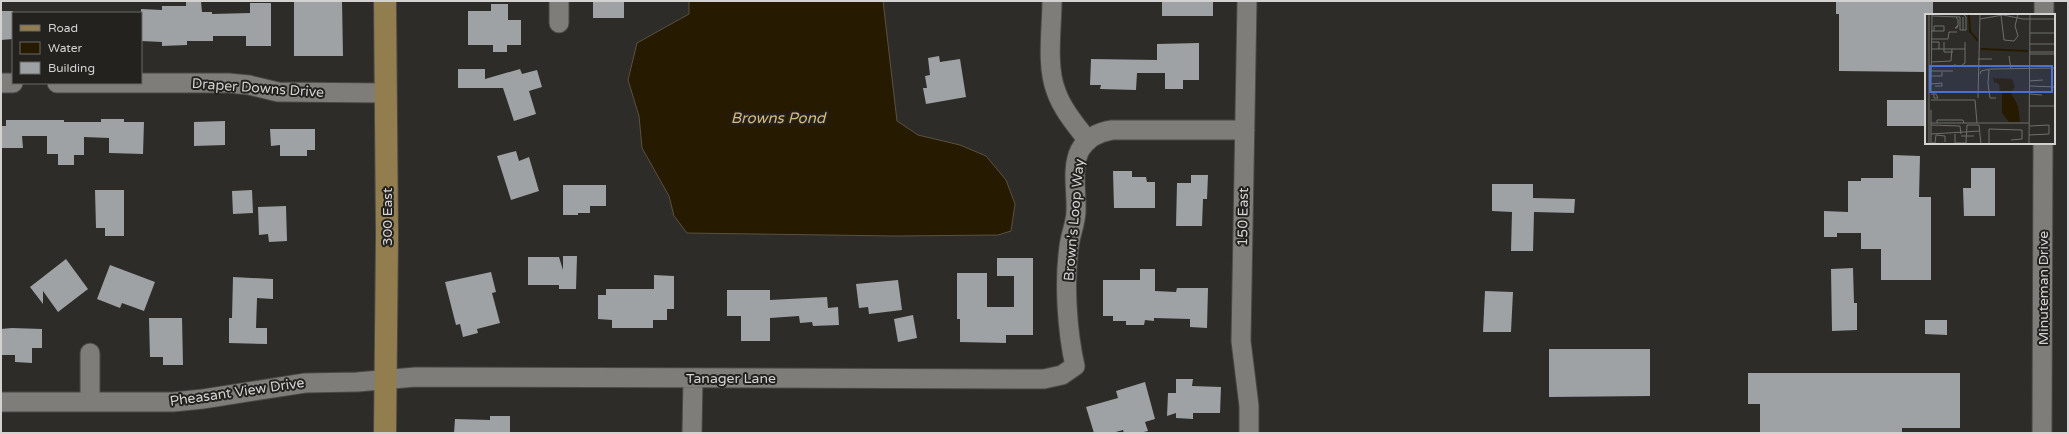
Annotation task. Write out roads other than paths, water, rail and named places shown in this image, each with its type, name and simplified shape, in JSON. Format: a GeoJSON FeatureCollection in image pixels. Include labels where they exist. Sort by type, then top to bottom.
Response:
{"type":"FeatureCollection","features":[{"type":"Feature","properties":{"kind":"main road","name":"300 East"},"geometry":{"type":"LineString","coordinates":[[384,433],[387,236],[385,1]]}},
{"type":"Feature","properties":{"kind":"street"},"geometry":{"type":"LineString","coordinates":[[559,1],[559,23]]}},
{"type":"Feature","properties":{"kind":"street"},"geometry":{"type":"LineString","coordinates":[[1052,1],[1051,73],[1055,91],[1063,106],[1088,141]]}},
{"type":"Feature","properties":{"kind":"street","name":"150 East"},"geometry":{"type":"LineString","coordinates":[[1247,1],[1241,341],[1249,406],[1249,433]]}},
{"type":"Feature","properties":{"kind":"street"},"geometry":{"type":"LineString","coordinates":[[2044,1],[2044,14]]}},
{"type":"Feature","properties":{"kind":"street"},"geometry":{"type":"LineString","coordinates":[[1,83],[12,83]]}},
{"type":"Feature","properties":{"kind":"street","name":"Draper Downs Drive"},"geometry":{"type":"LineString","coordinates":[[142,83],[228,83],[249,85],[278,92],[386,93]]}},
{"type":"Feature","properties":{"kind":"street","name":"Brown's Loop Way"},"geometry":{"type":"LineString","coordinates":[[1074,366],[1068,331],[1068,256],[1076,212],[1076,159],[1081,149],[1088,141],[1103,132],[1112,130],[1245,130]]}},
{"type":"Feature","properties":{"kind":"street","name":"Minuteman Drive"},"geometry":{"type":"LineString","coordinates":[[2042,433],[2043,144]]}},
{"type":"Feature","properties":{"kind":"street"},"geometry":{"type":"LineString","coordinates":[[90,353],[90,402]]}},
{"type":"Feature","properties":{"kind":"street","name":"Tanager Lane"},"geometry":{"type":"LineString","coordinates":[[384,380],[416,377],[1044,379],[1062,375],[1074,366]]}},
{"type":"Feature","properties":{"kind":"street"},"geometry":{"type":"LineString","coordinates":[[692,433],[693,378]]}},
{"type":"Feature","properties":{"kind":"street","name":"Pheasant View Drive"},"geometry":{"type":"LineString","coordinates":[[1,402],[188,401],[305,383],[384,380]]}},
{"type":"Feature","properties":{"kind":"water","name":"Browns Pond"},"geometry":{"type":"Polygon","coordinates":[[[689,1],[883,1],[897,121],[918,135],[960,145],[986,156],[1006,180],[1015,204],[1011,231],[998,235],[895,236],[687,233],[674,216],[669,196],[642,148],[639,116],[628,80],[637,43],[689,14],[689,1]]]}}]}
